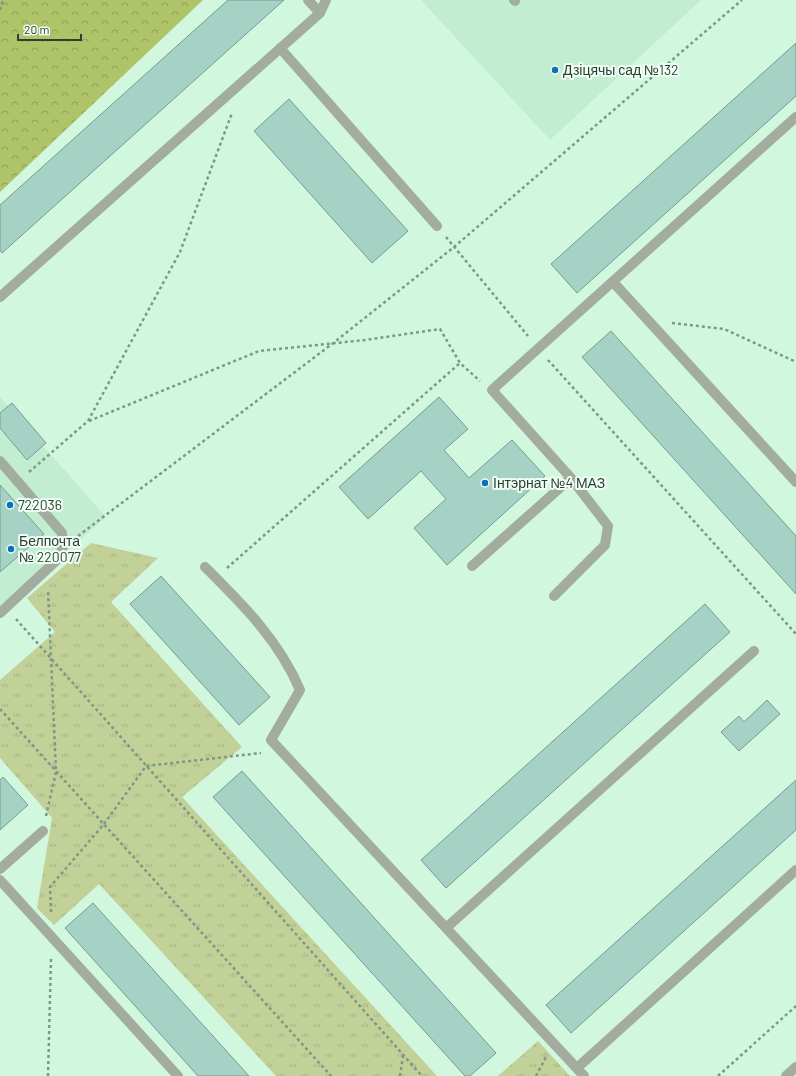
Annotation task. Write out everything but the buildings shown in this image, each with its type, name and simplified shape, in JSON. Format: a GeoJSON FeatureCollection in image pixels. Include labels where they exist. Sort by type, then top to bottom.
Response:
{"type":"FeatureCollection","features":[{"type":"Feature","properties":{"kind":"street"},"geometry":{"type":"LineString","coordinates":[[308,0],[320,13]]}},
{"type":"Feature","properties":{"kind":"street"},"geometry":{"type":"LineString","coordinates":[[0,297],[320,13],[326,0]]}},
{"type":"Feature","properties":{"kind":"street"},"geometry":{"type":"LineString","coordinates":[[280,48],[437,226]]}},
{"type":"Feature","properties":{"kind":"street"},"geometry":{"type":"LineString","coordinates":[[554,596],[605,546],[608,526],[571,478],[492,390],[796,118]]}},
{"type":"Feature","properties":{"kind":"street"},"geometry":{"type":"LineString","coordinates":[[613,282],[796,482]]}},
{"type":"Feature","properties":{"kind":"street"},"geometry":{"type":"LineString","coordinates":[[0,461],[62,533],[63,547],[58,559],[3,610]]}},
{"type":"Feature","properties":{"kind":"street"},"geometry":{"type":"LineString","coordinates":[[472,566],[571,478]]}},
{"type":"Feature","properties":{"kind":"street"},"geometry":{"type":"LineString","coordinates":[[205,567],[273,639],[291,668],[300,690],[271,740],[584,1076]]}},
{"type":"Feature","properties":{"kind":"street"},"geometry":{"type":"LineString","coordinates":[[446,928],[754,651]]}},
{"type":"Feature","properties":{"kind":"street"},"geometry":{"type":"LineString","coordinates":[[0,869],[43,832]]}},
{"type":"Feature","properties":{"kind":"street"},"geometry":{"type":"LineString","coordinates":[[577,1068],[796,870]]}},
{"type":"Feature","properties":{"kind":"street"},"geometry":{"type":"LineString","coordinates":[[0,880],[178,1076]]}},
{"type":"Feature","properties":{"kind":"street"},"geometry":{"type":"LineString","coordinates":[[786,1076],[796,1067]]}},
{"type":"Feature","properties":{"kind":"path"},"geometry":{"type":"LineString","coordinates":[[0,10],[3,0]]}},
{"type":"Feature","properties":{"kind":"path"},"geometry":{"type":"LineString","coordinates":[[63,547],[332,344],[454,247],[742,0]]}},
{"type":"Feature","properties":{"kind":"path"},"geometry":{"type":"LineString","coordinates":[[88,421],[180,252],[234,108]]}},
{"type":"Feature","properties":{"kind":"path"},"geometry":{"type":"LineString","coordinates":[[437,226],[538,349],[796,634]]}},
{"type":"Feature","properties":{"kind":"path"},"geometry":{"type":"LineString","coordinates":[[647,319],[724,329],[796,362]]}},
{"type":"Feature","properties":{"kind":"path"},"geometry":{"type":"LineString","coordinates":[[18,481],[88,421],[260,351],[332,344],[440,329],[460,363],[492,390]]}},
{"type":"Feature","properties":{"kind":"path"},"geometry":{"type":"LineString","coordinates":[[215,577],[236,561],[460,363]]}},
{"type":"Feature","properties":{"kind":"path"},"geometry":{"type":"LineString","coordinates":[[43,832],[56,772],[47,570]]}},
{"type":"Feature","properties":{"kind":"path"},"geometry":{"type":"LineString","coordinates":[[3,610],[51,659],[422,1076]]}},
{"type":"Feature","properties":{"kind":"path"},"geometry":{"type":"LineString","coordinates":[[0,709],[331,1076]]}},
{"type":"Feature","properties":{"kind":"path"},"geometry":{"type":"LineString","coordinates":[[104,824],[146,766],[280,750]]}},
{"type":"Feature","properties":{"kind":"path"},"geometry":{"type":"LineString","coordinates":[[718,1076],[796,1006]]}},
{"type":"Feature","properties":{"kind":"path"},"geometry":{"type":"LineString","coordinates":[[400,1076],[403,1055]]}},
{"type":"Feature","properties":{"kind":"shaded area","name":"Дзіцячы сад №132"},"geometry":{"type":"Polygon","coordinates":[[[421,0],[701,0],[550,140],[421,0]]]}},
{"type":"Feature","properties":{"kind":"shaded area"},"geometry":{"type":"Polygon","coordinates":[[[0,397],[106,517],[0,611],[0,397]]]}},
{"type":"Feature","properties":{"kind":"green space"},"geometry":{"type":"Polygon","coordinates":[[[0,0],[203,0],[0,192],[0,0]]]}},
{"type":"Feature","properties":{"kind":"green space"},"geometry":{"type":"Polygon","coordinates":[[[91,543],[158,558],[111,602],[242,747],[182,797],[437,1076],[276,1076],[99,884],[54,925],[37,908],[52,818],[0,758],[0,680],[55,632],[27,598],[91,543]]]}},
{"type":"Feature","properties":{"kind":"green space"},"geometry":{"type":"Polygon","coordinates":[[[538,1041],[570,1076],[498,1076],[538,1041]]]}},
{"type":"Feature","properties":{"kind":"place","name":"Дзіцячы сад №132"},"geometry":{"type":"Point","coordinates":[555,70]}},
{"type":"Feature","properties":{"kind":"place","name":"Інтэрнат №4 МАЗ"},"geometry":{"type":"Point","coordinates":[485,483]}},
{"type":"Feature","properties":{"kind":"place","name":"722036"},"geometry":{"type":"Point","coordinates":[10,505]}},
{"type":"Feature","properties":{"kind":"place","name":"Белпочта № 220077"},"geometry":{"type":"Point","coordinates":[11,549]}}]}
